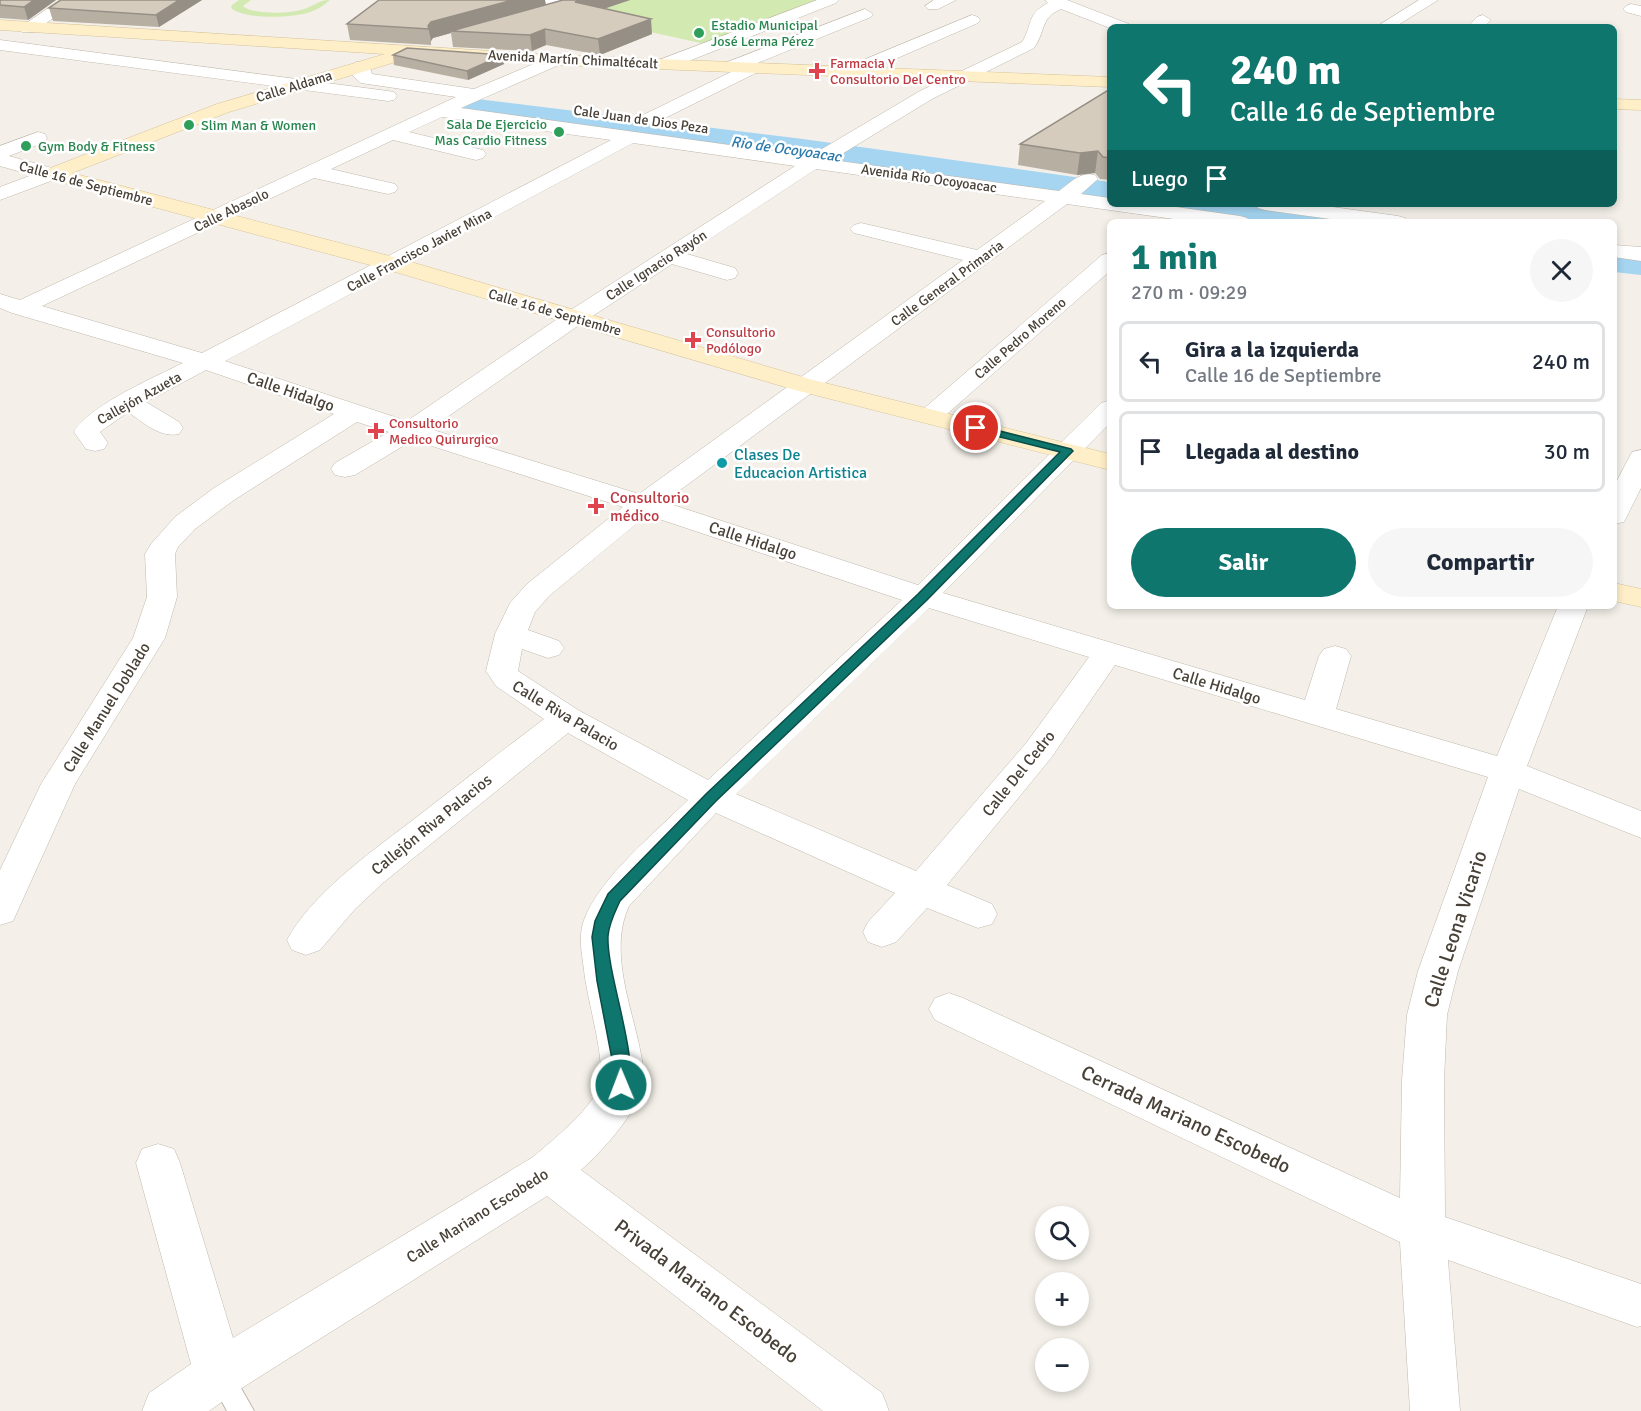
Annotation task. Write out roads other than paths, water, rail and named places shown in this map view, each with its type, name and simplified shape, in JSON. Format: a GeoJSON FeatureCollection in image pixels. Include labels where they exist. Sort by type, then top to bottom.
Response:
{"type":"FeatureCollection","features":[{"type":"Feature","properties":{"kind":"main road"},"geometry":{"type":"LineString","coordinates":[[539,16],[579,5]]}},
{"type":"Feature","properties":{"kind":"main road","name":"Avenida Martín Chimaltécalt"},"geometry":{"type":"LineString","coordinates":[[0,26],[555,60],[1107,82]]}},
{"type":"Feature","properties":{"kind":"main road","name":"Calle Aldama"},"geometry":{"type":"LineString","coordinates":[[52,174],[223,108],[460,38]]}},
{"type":"Feature","properties":{"kind":"main road"},"geometry":{"type":"LineString","coordinates":[[1617,104],[1641,105]]}},
{"type":"Feature","properties":{"kind":"main road","name":"Calle 16 de Septiembre"},"geometry":{"type":"LineString","coordinates":[[52,174],[393,264],[804,385],[1107,461]]}},
{"type":"Feature","properties":{"kind":"main road"},"geometry":{"type":"LineString","coordinates":[[1617,593],[1641,598]]}},
{"type":"Feature","properties":{"kind":"street"},"geometry":{"type":"LineString","coordinates":[[28,29],[70,0]]}},
{"type":"Feature","properties":{"kind":"street"},"geometry":{"type":"LineString","coordinates":[[546,0],[579,5]]}},
{"type":"Feature","properties":{"kind":"street"},"geometry":{"type":"LineString","coordinates":[[665,64],[831,0]]}},
{"type":"Feature","properties":{"kind":"street"},"geometry":{"type":"LineString","coordinates":[[933,6],[948,0]]}},
{"type":"Feature","properties":{"kind":"street"},"geometry":{"type":"LineString","coordinates":[[1389,24],[1430,0]]}},
{"type":"Feature","properties":{"kind":"street"},"geometry":{"type":"LineString","coordinates":[[841,145],[964,76],[1028,45],[1034,37],[1038,16],[1057,2],[1115,24]]}},
{"type":"Feature","properties":{"kind":"street"},"geometry":{"type":"LineString","coordinates":[[731,67],[865,14]]}},
{"type":"Feature","properties":{"kind":"street"},"geometry":{"type":"LineString","coordinates":[[850,72],[972,20]]}},
{"type":"Feature","properties":{"kind":"street","name":"Avenida Río Ocoyoacac"},"geometry":{"type":"LineString","coordinates":[[0,45],[300,84],[446,108],[634,125],[817,154],[1074,185],[1107,197]]}},
{"type":"Feature","properties":{"kind":"street"},"geometry":{"type":"LineString","coordinates":[[477,95],[555,60]]}},
{"type":"Feature","properties":{"kind":"street"},"geometry":{"type":"LineString","coordinates":[[362,66],[362,76],[367,79],[511,100]]}},
{"type":"Feature","properties":{"kind":"street","name":"Calle Francisco Javier Mina"},"geometry":{"type":"LineString","coordinates":[[205,362],[393,264],[634,125],[753,68]]}},
{"type":"Feature","properties":{"kind":"street","name":"Calle Abasolo"},"geometry":{"type":"LineString","coordinates":[[10,304],[214,218],[477,95]]}},
{"type":"Feature","properties":{"kind":"street","name":"Cale Juan de Dios Peza"},"geometry":{"type":"LineString","coordinates":[[634,125],[681,125]]}},
{"type":"Feature","properties":{"kind":"street"},"geometry":{"type":"LineString","coordinates":[[392,134],[476,154]]}},
{"type":"Feature","properties":{"kind":"street"},"geometry":{"type":"LineString","coordinates":[[0,153],[38,138]]}},
{"type":"Feature","properties":{"kind":"street"},"geometry":{"type":"LineString","coordinates":[[841,145],[878,149]]}},
{"type":"Feature","properties":{"kind":"street","name":"Calle Ignacio Rayón"},"geometry":{"type":"LineString","coordinates":[[345,469],[410,431],[817,154],[841,145]]}},
{"type":"Feature","properties":{"kind":"street","name":"Calle 16 de Septiembre"},"geometry":{"type":"LineString","coordinates":[[0,160],[52,174]]}},
{"type":"Feature","properties":{"kind":"street"},"geometry":{"type":"LineString","coordinates":[[311,171],[388,188]]}},
{"type":"Feature","properties":{"kind":"street","name":"Calle Aldama"},"geometry":{"type":"LineString","coordinates":[[0,194],[52,174]]}},
{"type":"Feature","properties":{"kind":"street"},"geometry":{"type":"LineString","coordinates":[[1074,185],[1107,182]]}},
{"type":"Feature","properties":{"kind":"street","name":"Calle General Primaria"},"geometry":{"type":"LineString","coordinates":[[804,385],[982,258],[1074,185]]}},
{"type":"Feature","properties":{"kind":"street","name":"Avenida Río Ocoyoacac"},"geometry":{"type":"LineString","coordinates":[[1132,207],[1159,217],[1191,219]]}},
{"type":"Feature","properties":{"kind":"street"},"geometry":{"type":"LineString","coordinates":[[1275,207],[1303,215],[1357,219]]}},
{"type":"Feature","properties":{"kind":"street"},"geometry":{"type":"LineString","coordinates":[[861,229],[982,258]]}},
{"type":"Feature","properties":{"kind":"street"},"geometry":{"type":"LineString","coordinates":[[1617,251],[1641,254]]}},
{"type":"Feature","properties":{"kind":"street"},"geometry":{"type":"LineString","coordinates":[[669,256],[727,273]]}},
{"type":"Feature","properties":{"kind":"street","name":"Calle Pedro Moreno"},"geometry":{"type":"LineString","coordinates":[[930,416],[1107,263]]}},
{"type":"Feature","properties":{"kind":"street","name":"Calle Hidalgo"},"geometry":{"type":"LineString","coordinates":[[10,304],[205,362],[410,431],[643,504],[923,597],[1508,771],[1641,825]]}},
{"type":"Feature","properties":{"kind":"street","name":"Callejón Azueta"},"geometry":{"type":"LineString","coordinates":[[94,443],[87,432],[89,428],[128,401],[205,362]]}},
{"type":"Feature","properties":{"kind":"street","name":"Calle Riva Palacio"},"geometry":{"type":"LineString","coordinates":[[804,385],[643,504],[528,599],[511,634],[502,662],[504,675],[566,718],[711,797],[978,914]]}},
{"type":"Feature","properties":{"kind":"street"},"geometry":{"type":"LineString","coordinates":[[128,401],[170,428]]}},
{"type":"Feature","properties":{"kind":"street","name":"Calle Mariano Escobedo"},"geometry":{"type":"LineString","coordinates":[[167,1411],[230,1393],[549,1171],[587,1137],[617,1096],[621,1085],[621,1059],[605,981],[600,937],[607,911],[614,898],[711,797],[923,597],[1107,411]]}},
{"type":"Feature","properties":{"kind":"street","name":"Calle Manuel Doblado"},"geometry":{"type":"LineString","coordinates":[[0,911],[58,784],[149,638],[162,597],[160,554],[165,544],[185,523],[224,494],[355,412]]}},
{"type":"Feature","properties":{"kind":"street"},"geometry":{"type":"LineString","coordinates":[[1617,510],[1641,458]]}},
{"type":"Feature","properties":{"kind":"street","name":"Calle Leona Vicario"},"geometry":{"type":"LineString","coordinates":[[1435,1411],[1422,1230],[1423,1080],[1427,1015],[1438,971],[1508,771],[1573,609]]}},
{"type":"Feature","properties":{"kind":"street"},"geometry":{"type":"LineString","coordinates":[[511,634],[548,648]]}},
{"type":"Feature","properties":{"kind":"street","name":"Calle Del Cedro"},"geometry":{"type":"LineString","coordinates":[[882,932],[922,889],[1039,750],[1108,652]]}},
{"type":"Feature","properties":{"kind":"street"},"geometry":{"type":"LineString","coordinates":[[1317,715],[1335,656]]}},
{"type":"Feature","properties":{"kind":"street","name":"Callejón Riva Palacios"},"geometry":{"type":"LineString","coordinates":[[306,940],[342,899],[371,872],[566,718]]}},
{"type":"Feature","properties":{"kind":"street","name":"Cerrada Mariano Escobedo"},"geometry":{"type":"LineString","coordinates":[[949,1009],[1422,1230],[1637,1305]]}},
{"type":"Feature","properties":{"kind":"street"},"geometry":{"type":"LineString","coordinates":[[158,1163],[230,1393]]}},
{"type":"Feature","properties":{"kind":"street","name":"Privada Mariano Escobedo"},"geometry":{"type":"LineString","coordinates":[[549,1171],[864,1411]]}},
{"type":"Feature","properties":{"kind":"waterway","name":"Rio de Ocoyoacac"},"geometry":{"type":"LineString","coordinates":[[461,106],[803,149],[1107,192]]}},
{"type":"Feature","properties":{"kind":"waterway","name":"Rio de Ocoyoacac"},"geometry":{"type":"LineString","coordinates":[[1215,207],[1300,219]]}},
{"type":"Feature","properties":{"kind":"waterway","name":"Rio de Ocoyoacac"},"geometry":{"type":"LineString","coordinates":[[1617,261],[1641,264]]}},
{"type":"Feature","properties":{"kind":"place","name":"Estadio Municipal José Lerma Pérez"},"geometry":{"type":"Point","coordinates":[699,33]}},
{"type":"Feature","properties":{"kind":"place","name":"Farmacia Y Consultorio Del Centro"},"geometry":{"type":"Point","coordinates":[817,71]}},
{"type":"Feature","properties":{"kind":"place","name":"Slim Man & Women"},"geometry":{"type":"Point","coordinates":[189,125]}},
{"type":"Feature","properties":{"kind":"place","name":"Sala De Ejercicio Mas Cardio Fitness"},"geometry":{"type":"Point","coordinates":[559,132]}},
{"type":"Feature","properties":{"kind":"place","name":"Gym Body & Fitness"},"geometry":{"type":"Point","coordinates":[26,146]}},
{"type":"Feature","properties":{"kind":"place","name":"Consultorio Podólogo"},"geometry":{"type":"Point","coordinates":[693,340]}},
{"type":"Feature","properties":{"kind":"place","name":"Consultorio Medico Quirurgico"},"geometry":{"type":"Point","coordinates":[376,431]}},
{"type":"Feature","properties":{"kind":"place","name":"Clases De Educacion Artistica"},"geometry":{"type":"Point","coordinates":[722,463]}},
{"type":"Feature","properties":{"kind":"place","name":"Consultorio médico"},"geometry":{"type":"Point","coordinates":[596,506]}}]}
